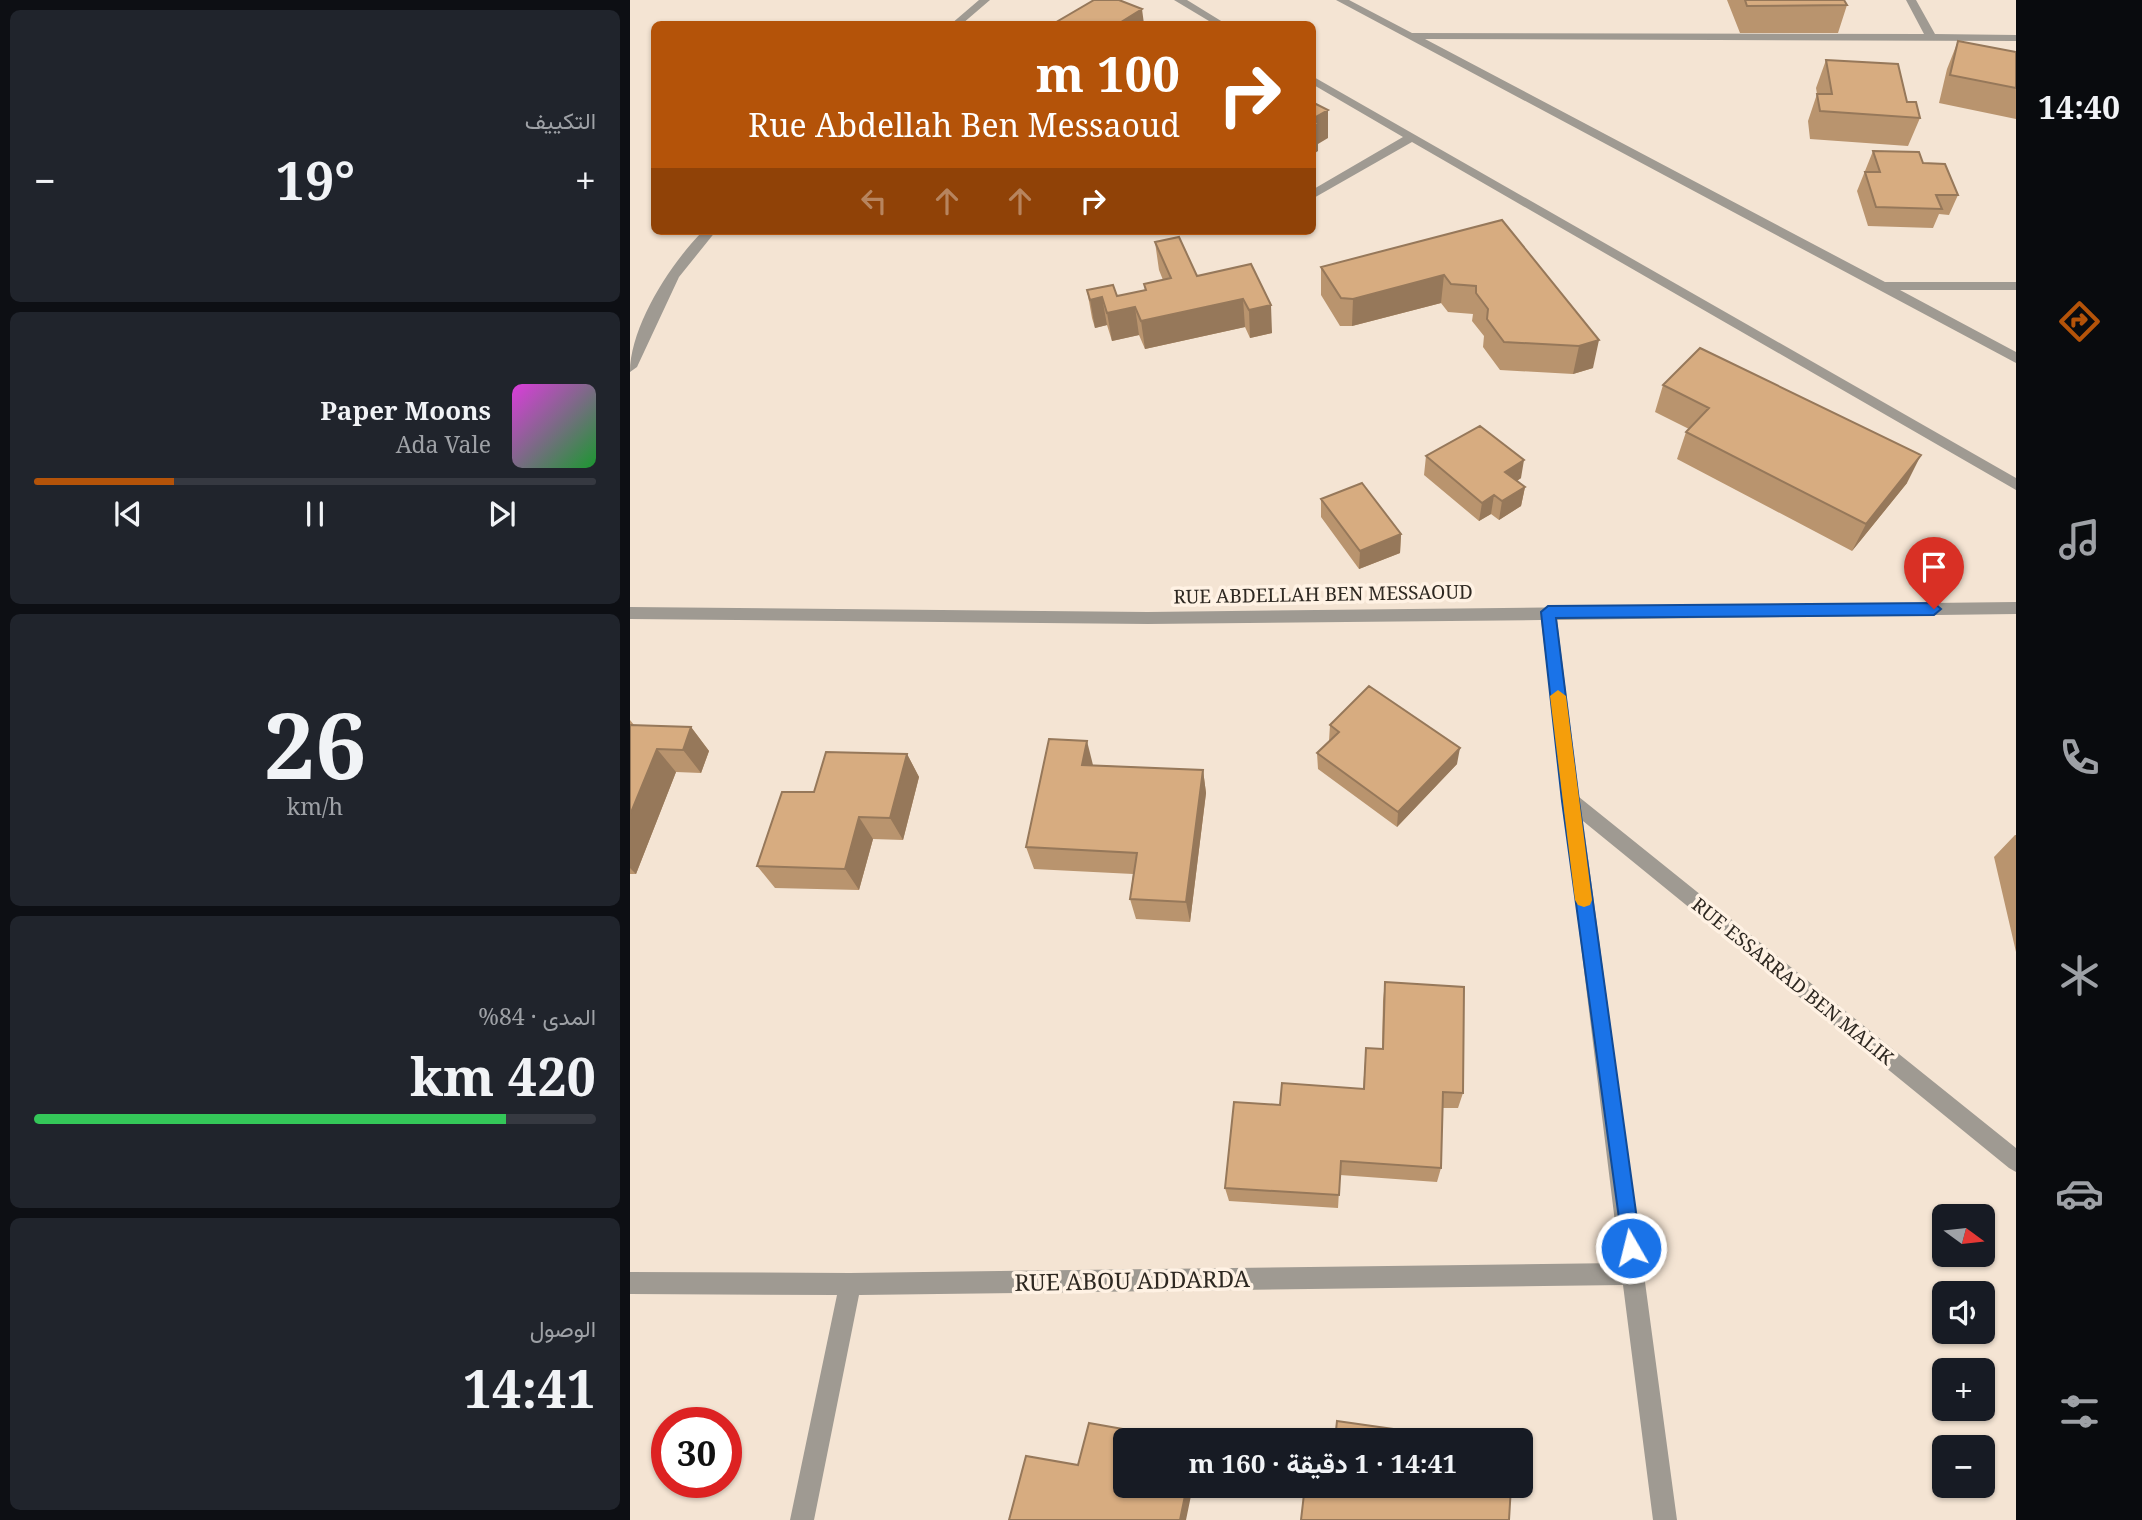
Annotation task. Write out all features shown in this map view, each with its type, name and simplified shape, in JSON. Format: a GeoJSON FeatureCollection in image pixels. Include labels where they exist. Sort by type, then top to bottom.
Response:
{"type":"FeatureCollection","features":[{"type":"Feature","properties":{"kind":"street"},"geometry":{"type":"LineString","coordinates":[[960,21],[985,0]]}},
{"type":"Feature","properties":{"kind":"street"},"geometry":{"type":"LineString","coordinates":[[1179,0],[1216,21]]}},
{"type":"Feature","properties":{"kind":"street"},"geometry":{"type":"LineString","coordinates":[[1341,0],[2016,358]]}},
{"type":"Feature","properties":{"kind":"street"},"geometry":{"type":"LineString","coordinates":[[1911,0],[1931,37]]}},
{"type":"Feature","properties":{"kind":"street"},"geometry":{"type":"LineString","coordinates":[[1407,36],[2016,38]]}},
{"type":"Feature","properties":{"kind":"street"},"geometry":{"type":"LineString","coordinates":[[1316,81],[2016,485]]}},
{"type":"Feature","properties":{"kind":"street"},"geometry":{"type":"LineString","coordinates":[[1316,193],[1411,137]]}},
{"type":"Feature","properties":{"kind":"street"},"geometry":{"type":"LineString","coordinates":[[630,367],[671,279],[685,257],[706,235]]}},
{"type":"Feature","properties":{"kind":"street"},"geometry":{"type":"LineString","coordinates":[[1882,286],[2016,285]]}},
{"type":"Feature","properties":{"kind":"street","name":"RUE ABDELLAH BEN MESSAOUD"},"geometry":{"type":"LineString","coordinates":[[630,613],[1148,618],[2016,608]]}},
{"type":"Feature","properties":{"kind":"street"},"geometry":{"type":"LineString","coordinates":[[1548,612],[1665,1520]]}},
{"type":"Feature","properties":{"kind":"street","name":"RUE ESSARRAD BEN MALIK"},"geometry":{"type":"LineString","coordinates":[[1571,801],[2016,1160]]}},
{"type":"Feature","properties":{"kind":"street","name":"RUE ABOU ADDARDA"},"geometry":{"type":"LineString","coordinates":[[630,1283],[850,1284],[1634,1274]]}},
{"type":"Feature","properties":{"kind":"street"},"geometry":{"type":"LineString","coordinates":[[802,1520],[850,1284]]}},
{"type":"Feature","properties":{"kind":"building"},"geometry":{"type":"Polygon","coordinates":[[[1094,0],[1119,0],[1142,9],[1123,21],[1058,21],[1094,0]]]}},
{"type":"Feature","properties":{"kind":"building"},"geometry":{"type":"Polygon","coordinates":[[[1745,0],[1844,0],[1847,5],[1747,6],[1745,0]]]}},
{"type":"Feature","properties":{"kind":"building"},"geometry":{"type":"Polygon","coordinates":[[[1958,41],[2016,52],[2016,88],[1950,75],[1958,41]]]}},
{"type":"Feature","properties":{"kind":"building"},"geometry":{"type":"Polygon","coordinates":[[[1826,60],[1898,64],[1907,102],[1916,102],[1920,118],[1820,111],[1817,94],[1832,94],[1826,60]]]}},
{"type":"Feature","properties":{"kind":"building"},"geometry":{"type":"Polygon","coordinates":[[[1316,104],[1328,110],[1316,117],[1316,104]]]}},
{"type":"Feature","properties":{"kind":"building"},"geometry":{"type":"Polygon","coordinates":[[[1873,151],[1919,152],[1923,163],[1945,164],[1958,195],[1936,195],[1942,209],[1876,207],[1865,172],[1880,172],[1873,151]]]}},
{"type":"Feature","properties":{"kind":"building"},"geometry":{"type":"Polygon","coordinates":[[[1502,220],[1599,340],[1579,346],[1504,342],[1487,319],[1488,309],[1476,293],[1476,286],[1451,284],[1444,275],[1353,299],[1341,298],[1321,267],[1502,220]]]}},
{"type":"Feature","properties":{"kind":"building"},"geometry":{"type":"Polygon","coordinates":[[[1179,237],[1197,276],[1251,264],[1271,305],[1249,310],[1243,299],[1141,321],[1135,307],[1107,313],[1102,297],[1090,300],[1087,290],[1113,285],[1117,296],[1146,290],[1144,284],[1171,278],[1155,242],[1179,237]]]}},
{"type":"Feature","properties":{"kind":"building"},"geometry":{"type":"Polygon","coordinates":[[[1700,348],[1921,455],[1866,524],[1686,432],[1709,408],[1663,385],[1700,348]]]}},
{"type":"Feature","properties":{"kind":"building"},"geometry":{"type":"Polygon","coordinates":[[[1480,426],[1524,460],[1505,472],[1525,487],[1502,501],[1494,495],[1482,503],[1426,456],[1480,426]]]}},
{"type":"Feature","properties":{"kind":"building"},"geometry":{"type":"Polygon","coordinates":[[[1362,483],[1401,534],[1360,551],[1321,499],[1362,483]]]}},
{"type":"Feature","properties":{"kind":"building"},"geometry":{"type":"Polygon","coordinates":[[[1369,686],[1460,748],[1398,812],[1317,753],[1339,732],[1330,725],[1369,686]]]}},
{"type":"Feature","properties":{"kind":"building"},"geometry":{"type":"Polygon","coordinates":[[[630,725],[691,727],[683,750],[657,749],[630,815],[630,725]]]}},
{"type":"Feature","properties":{"kind":"building"},"geometry":{"type":"Polygon","coordinates":[[[1049,739],[1087,741],[1082,765],[1203,770],[1186,902],[1130,899],[1137,853],[1026,847],[1049,739]]]}},
{"type":"Feature","properties":{"kind":"building"},"geometry":{"type":"Polygon","coordinates":[[[826,752],[907,754],[890,818],[859,817],[845,869],[757,866],[782,792],[814,792],[826,752]]]}},
{"type":"Feature","properties":{"kind":"building"},"geometry":{"type":"Polygon","coordinates":[[[1385,982],[1464,987],[1463,1093],[1443,1092],[1441,1168],[1341,1161],[1339,1195],[1225,1188],[1234,1102],[1280,1105],[1282,1083],[1364,1089],[1366,1048],[1383,1049],[1385,982]]]}},
{"type":"Feature","properties":{"kind":"building"},"geometry":{"type":"Polygon","coordinates":[[[1337,1421],[1386,1428],[1336,1428],[1337,1421]]]}},
{"type":"Feature","properties":{"kind":"building"},"geometry":{"type":"Polygon","coordinates":[[[1089,1423],[1117,1428],[1113,1428],[1113,1498],[1185,1498],[1180,1520],[1009,1520],[1026,1456],[1078,1465],[1089,1423]]]}},
{"type":"Feature","properties":{"kind":"building"},"geometry":{"type":"Polygon","coordinates":[[[1304,1498],[1510,1498],[1509,1520],[1301,1520],[1304,1498]]]}},
{"type":"Feature","properties":{"kind":"slow traffic"},"geometry":{"type":"LineString","coordinates":[[1558,696],[1584,900]]}},
{"type":"Feature","properties":{"kind":"route"},"geometry":{"type":"LineString","coordinates":[[1631,1248],[1548,612],[1934,609]]}}]}
